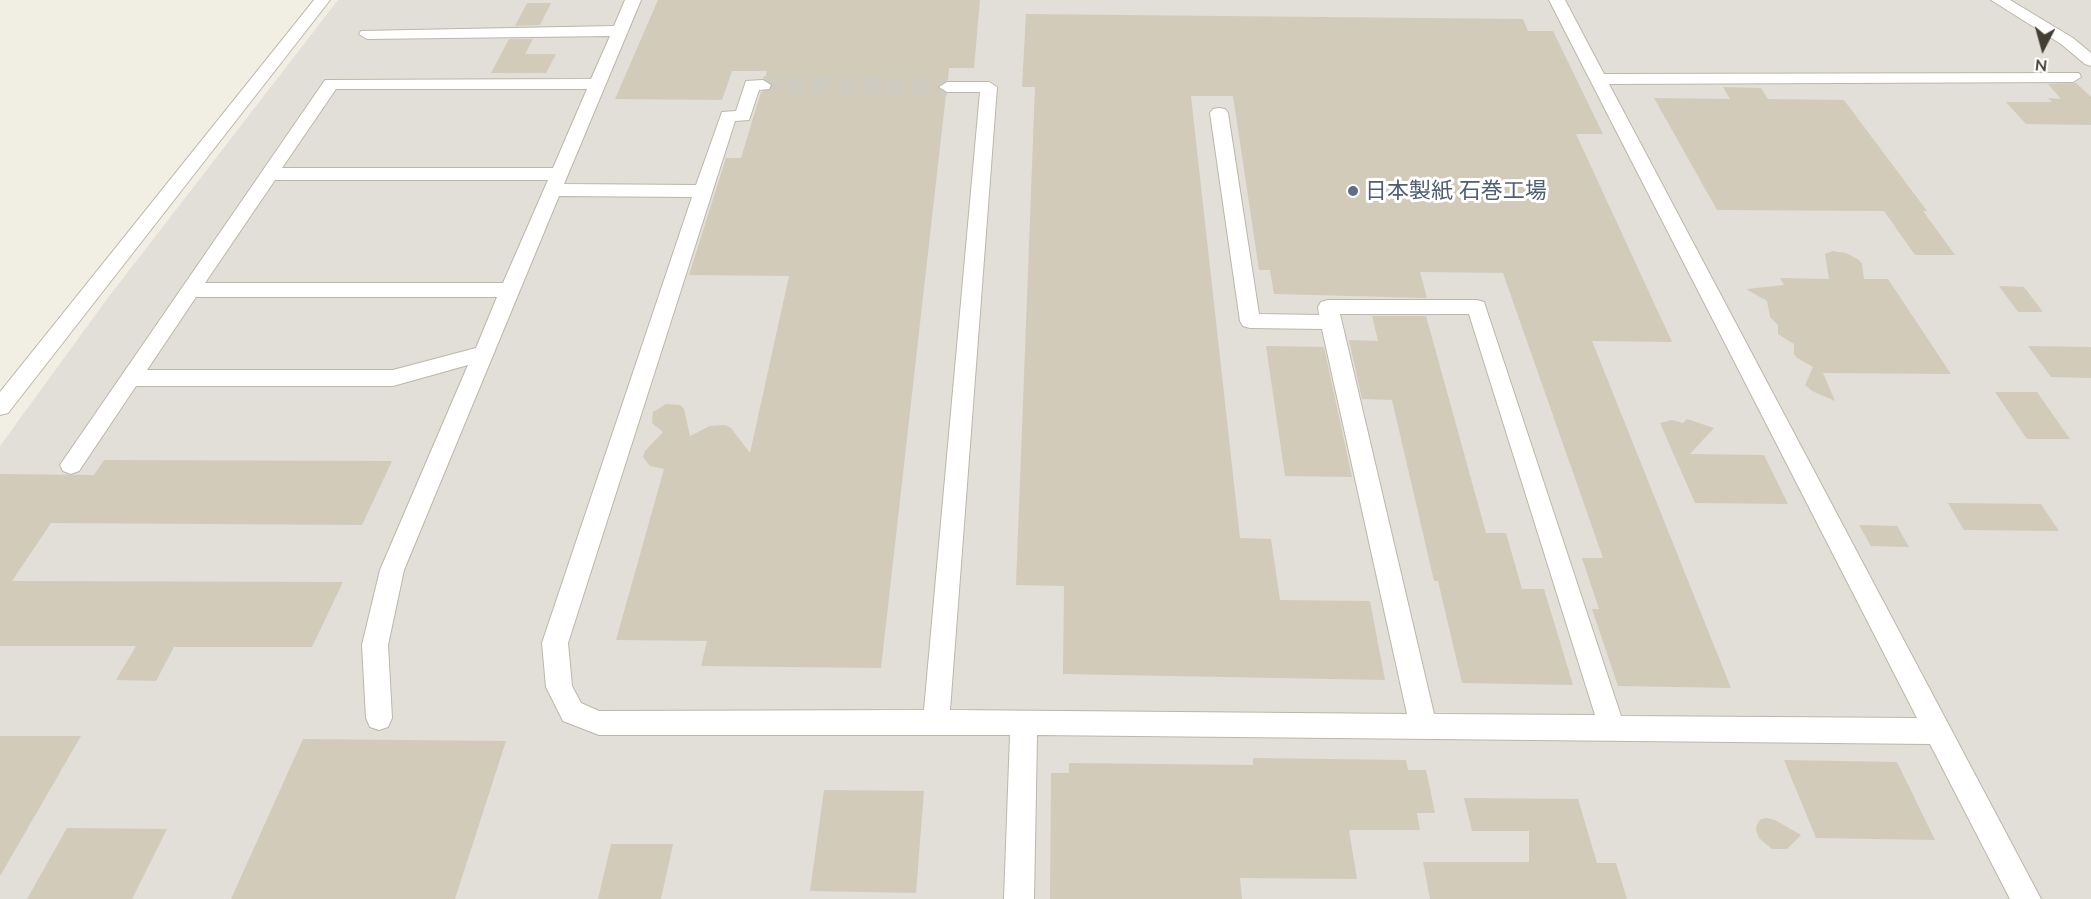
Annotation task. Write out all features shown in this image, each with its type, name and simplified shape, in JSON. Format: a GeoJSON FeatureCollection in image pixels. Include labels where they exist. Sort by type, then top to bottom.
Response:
{"type":"FeatureCollection","features":[{"type":"Feature","properties":{"kind":"street"},"geometry":{"type":"LineString","coordinates":[[0,407],[322,0]]}},
{"type":"Feature","properties":{"kind":"street"},"geometry":{"type":"LineString","coordinates":[[379,718],[375,645],[392,570],[633,0]]}},
{"type":"Feature","properties":{"kind":"street"},"geometry":{"type":"LineString","coordinates":[[1557,0],[2026,899]]}},
{"type":"Feature","properties":{"kind":"street"},"geometry":{"type":"LineString","coordinates":[[1999,0],[2067,41],[2091,61]]}},
{"type":"Feature","properties":{"kind":"street"},"geometry":{"type":"LineString","coordinates":[[367,33],[620,31]]}},
{"type":"Feature","properties":{"kind":"street"},"geometry":{"type":"LineString","coordinates":[[1599,79],[2073,77]]}},
{"type":"Feature","properties":{"kind":"street"},"geometry":{"type":"LineString","coordinates":[[71,465],[331,84],[597,84]]}},
{"type":"Feature","properties":{"kind":"street"},"geometry":{"type":"LineString","coordinates":[[763,85],[752,85],[743,116],[728,116],[555,643],[559,687],[572,712],[599,723],[936,722],[1938,731]]}},
{"type":"Feature","properties":{"kind":"street"},"geometry":{"type":"LineString","coordinates":[[936,722],[989,87],[947,87]]}},
{"type":"Feature","properties":{"kind":"street"},"geometry":{"type":"LineString","coordinates":[[1219,113],[1250,321],[1331,322]]}},
{"type":"Feature","properties":{"kind":"street"},"geometry":{"type":"LineString","coordinates":[[270,174],[556,182],[704,191]]}},
{"type":"Feature","properties":{"kind":"street"},"geometry":{"type":"LineString","coordinates":[[190,291],[510,290]]}},
{"type":"Feature","properties":{"kind":"street"},"geometry":{"type":"LineString","coordinates":[[1423,726],[1328,307],[1477,308],[1612,728]]}},
{"type":"Feature","properties":{"kind":"street"},"geometry":{"type":"LineString","coordinates":[[130,378],[393,378],[484,353]]}},
{"type":"Feature","properties":{"kind":"street"},"geometry":{"type":"LineString","coordinates":[[1019,899],[1024,723]]}},
{"type":"Feature","properties":{"kind":"shaded area"},"geometry":{"type":"Polygon","coordinates":[[[338,0],[2091,0],[2091,899],[0,899],[0,446],[107,299],[338,0]]]}},
{"type":"Feature","properties":{"kind":"building"},"geometry":{"type":"Polygon","coordinates":[[[658,0],[980,0],[974,68],[949,68],[948,80],[937,86],[946,94],[881,668],[701,666],[707,641],[616,640],[664,469],[650,466],[643,457],[645,451],[663,432],[652,423],[653,412],[666,404],[680,405],[684,409],[690,436],[710,426],[725,425],[731,428],[750,453],[789,276],[689,275],[726,158],[741,158],[761,92],[769,91],[773,84],[765,78],[767,71],[732,71],[722,100],[615,99],[658,0]]]}},
{"type":"Feature","properties":{"kind":"building"},"geometry":{"type":"Polygon","coordinates":[[[527,3],[551,3],[540,25],[515,26],[527,3]]]}},
{"type":"Feature","properties":{"kind":"building"},"geometry":{"type":"Polygon","coordinates":[[[1026,14],[1523,19],[1528,31],[1553,31],[1603,134],[1576,134],[1672,342],[1592,341],[1731,688],[1618,686],[1592,609],[1599,609],[1582,558],[1603,558],[1503,273],[1420,272],[1427,298],[1274,294],[1270,270],[1259,270],[1233,96],[1191,96],[1240,538],[1271,539],[1280,600],[1370,601],[1385,680],[1063,674],[1064,586],[1016,585],[1035,87],[1022,87],[1026,14]]]}},
{"type":"Feature","properties":{"kind":"building"},"geometry":{"type":"Polygon","coordinates":[[[509,39],[533,39],[525,54],[556,54],[546,73],[491,73],[509,39]]]}},
{"type":"Feature","properties":{"kind":"building"},"geometry":{"type":"Polygon","coordinates":[[[2076,83],[2091,97],[2091,125],[2026,124],[2006,102],[2052,102],[2048,98],[2061,99],[2048,84],[2076,83]]]}},
{"type":"Feature","properties":{"kind":"building"},"geometry":{"type":"Polygon","coordinates":[[[1723,87],[1761,88],[1768,99],[1844,100],[1927,211],[1923,211],[1955,255],[1915,255],[1884,211],[1717,210],[1654,98],[1730,99],[1723,87]]]}},
{"type":"Feature","properties":{"kind":"building"},"geometry":{"type":"Polygon","coordinates":[[[1833,251],[1846,253],[1859,260],[1862,264],[1864,279],[1888,279],[1951,374],[1823,373],[1835,401],[1812,391],[1805,385],[1813,367],[1797,358],[1794,354],[1794,344],[1778,334],[1778,325],[1770,317],[1767,301],[1746,289],[1784,285],[1780,278],[1829,279],[1825,254],[1833,251]]]}},
{"type":"Feature","properties":{"kind":"building"},"geometry":{"type":"Polygon","coordinates":[[[1999,286],[2024,287],[2043,312],[2018,312],[1999,286]]]}},
{"type":"Feature","properties":{"kind":"building"},"geometry":{"type":"Polygon","coordinates":[[[1372,316],[1426,316],[1486,533],[1506,533],[1522,589],[1544,589],[1573,685],[1462,683],[1438,581],[1434,581],[1392,400],[1362,399],[1349,340],[1378,341],[1372,316]]]}},
{"type":"Feature","properties":{"kind":"building"},"geometry":{"type":"Polygon","coordinates":[[[1266,346],[1324,347],[1352,477],[1285,476],[1266,346]]]}},
{"type":"Feature","properties":{"kind":"building"},"geometry":{"type":"Polygon","coordinates":[[[2028,346],[2091,347],[2091,378],[2051,377],[2028,346]]]}},
{"type":"Feature","properties":{"kind":"building"},"geometry":{"type":"Polygon","coordinates":[[[1995,392],[2037,392],[2070,439],[2027,439],[1995,392]]]}},
{"type":"Feature","properties":{"kind":"building"},"geometry":{"type":"Polygon","coordinates":[[[1687,419],[1714,428],[1690,454],[1764,455],[1788,504],[1695,503],[1660,423],[1672,420],[1683,423],[1687,419]]]}},
{"type":"Feature","properties":{"kind":"building"},"geometry":{"type":"Polygon","coordinates":[[[104,460],[392,461],[362,525],[51,523],[12,581],[343,582],[312,647],[174,647],[156,681],[116,680],[136,646],[0,646],[0,474],[94,475],[104,460]]]}},
{"type":"Feature","properties":{"kind":"building"},"geometry":{"type":"Polygon","coordinates":[[[1948,503],[2041,504],[2059,531],[1964,530],[1948,503]]]}},
{"type":"Feature","properties":{"kind":"building"},"geometry":{"type":"Polygon","coordinates":[[[1859,525],[1897,526],[1909,547],[1871,546],[1859,525]]]}},
{"type":"Feature","properties":{"kind":"building"},"geometry":{"type":"Polygon","coordinates":[[[0,736],[81,736],[0,876],[0,736]]]}},
{"type":"Feature","properties":{"kind":"building"},"geometry":{"type":"Polygon","coordinates":[[[303,739],[506,741],[455,899],[231,899],[303,739]]]}},
{"type":"Feature","properties":{"kind":"building"},"geometry":{"type":"Polygon","coordinates":[[[1253,758],[1406,760],[1408,770],[1426,770],[1435,813],[1417,813],[1420,830],[1349,830],[1357,879],[1240,878],[1242,899],[1050,899],[1051,773],[1069,773],[1069,763],[1253,765],[1253,758]]]}},
{"type":"Feature","properties":{"kind":"building"},"geometry":{"type":"Polygon","coordinates":[[[1784,760],[1897,762],[1935,840],[1816,838],[1784,760]]]}},
{"type":"Feature","properties":{"kind":"building"},"geometry":{"type":"Polygon","coordinates":[[[824,790],[924,791],[916,893],[810,891],[824,790]]]}},
{"type":"Feature","properties":{"kind":"building"},"geometry":{"type":"Polygon","coordinates":[[[1464,798],[1578,799],[1597,863],[1616,863],[1627,899],[1430,899],[1423,862],[1529,862],[1529,831],[1472,831],[1464,798]]]}},
{"type":"Feature","properties":{"kind":"building"},"geometry":{"type":"Polygon","coordinates":[[[1767,818],[1801,835],[1787,849],[1772,849],[1759,838],[1756,830],[1761,819],[1767,818]]]}},
{"type":"Feature","properties":{"kind":"building"},"geometry":{"type":"Polygon","coordinates":[[[67,828],[167,829],[132,899],[27,899],[67,828]]]}},
{"type":"Feature","properties":{"kind":"building"},"geometry":{"type":"Polygon","coordinates":[[[611,844],[673,844],[661,899],[598,899],[611,844]]]}},
{"type":"Feature","properties":{"kind":"tunnel"},"geometry":{"type":"LineString","coordinates":[[763,85],[947,87]]}},
{"type":"Feature","properties":{"kind":"place","name":"日本製紙 石巻工場"},"geometry":{"type":"Point","coordinates":[1353,191]}}]}
